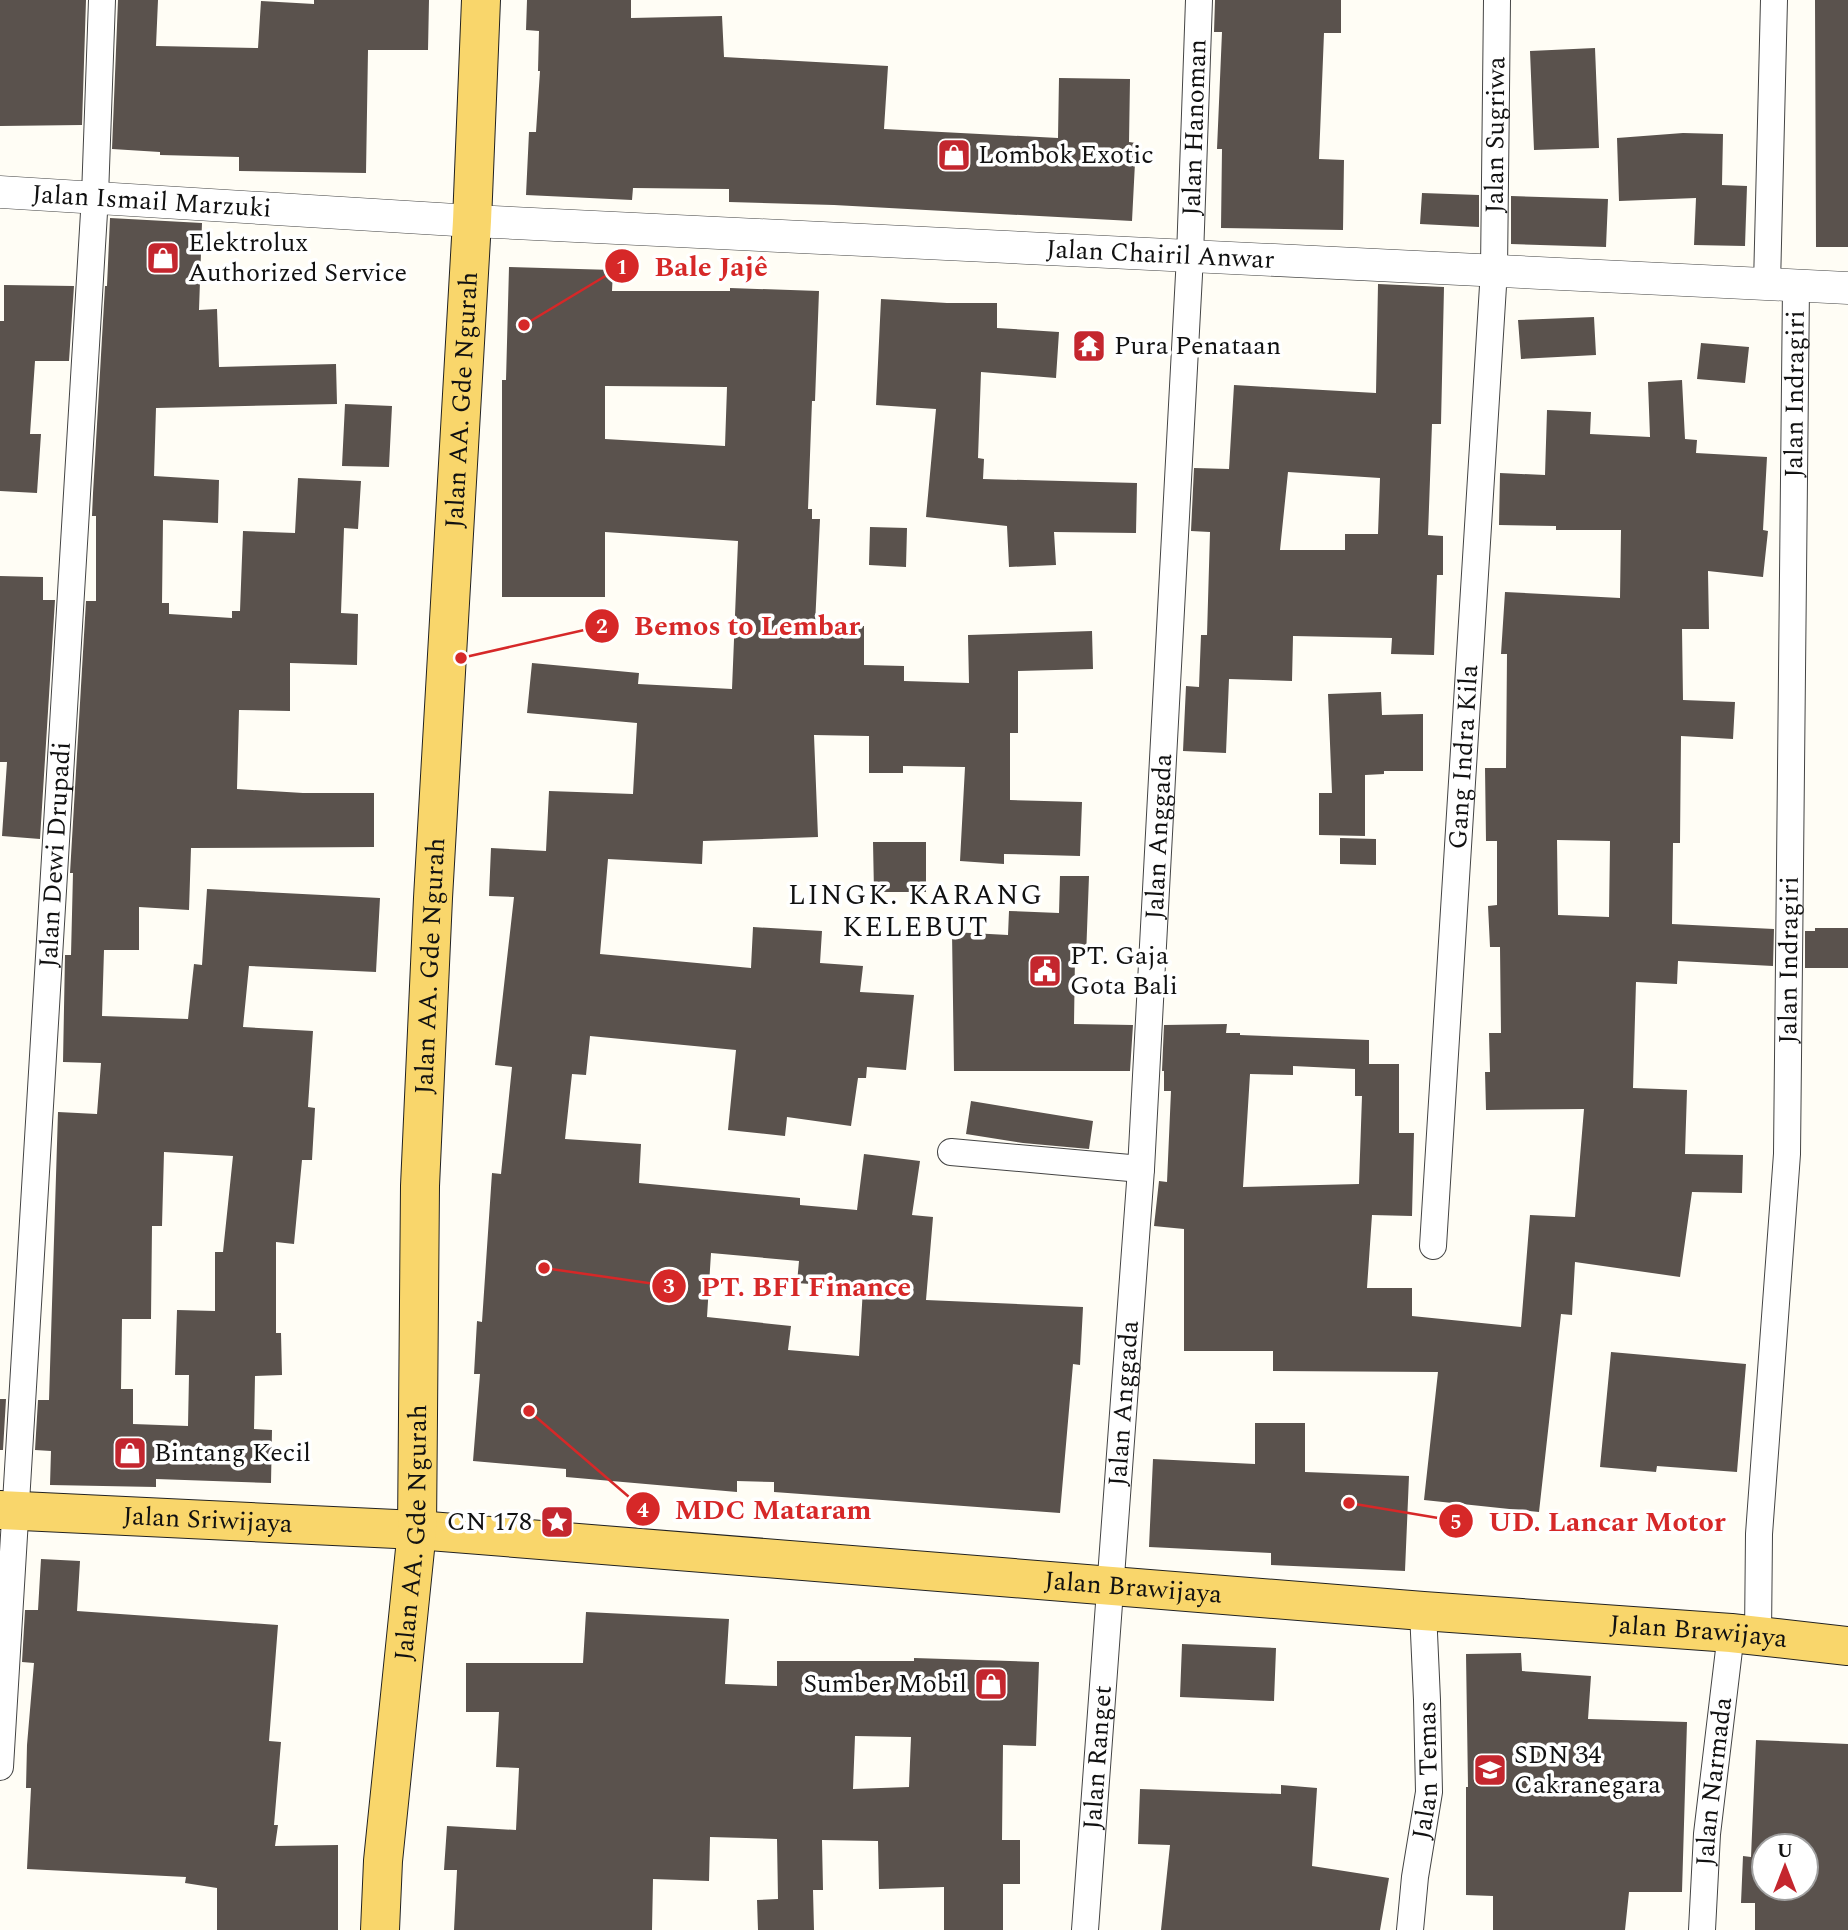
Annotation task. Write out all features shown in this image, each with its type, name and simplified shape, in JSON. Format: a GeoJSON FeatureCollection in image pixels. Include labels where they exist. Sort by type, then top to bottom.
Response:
{"type":"FeatureCollection","features":[{"type":"Feature","properties":{"kind":"main road","name":"Jalan AA. Gde Ngurah"},"geometry":{"type":"LineString","coordinates":[[380,1930],[384,1847],[417,1530],[420,1186],[434,884],[472,221],[481,0]]}},
{"type":"Feature","properties":{"kind":"main road","name":"Jalan Sriwijaya"},"geometry":{"type":"LineString","coordinates":[[8,1511],[417,1530]]}},
{"type":"Feature","properties":{"kind":"main road","name":"Jalan Brawijaya"},"geometry":{"type":"LineString","coordinates":[[417,1530],[1423,1611],[1745,1634],[1848,1646]]}},
{"type":"Feature","properties":{"kind":"street","name":"Jalan Dewi Drupadi"},"geometry":{"type":"LineString","coordinates":[[0,1768],[8,1511],[94,198],[102,0]]}},
{"type":"Feature","properties":{"kind":"street","name":"Jalan Hanoman"},"geometry":{"type":"LineString","coordinates":[[1190,256],[1199,0]]}},
{"type":"Feature","properties":{"kind":"street","name":"Jalan Sugriwa"},"geometry":{"type":"LineString","coordinates":[[1494,270],[1497,0]]}},
{"type":"Feature","properties":{"kind":"street","name":"Jalan Indragiri"},"geometry":{"type":"LineString","coordinates":[[1745,1634],[1759,1534],[1787,1154],[1781,285],[1774,0]]}},
{"type":"Feature","properties":{"kind":"street","name":"Jalan Ismail Marzuki"},"geometry":{"type":"LineString","coordinates":[[0,192],[472,221]]}},
{"type":"Feature","properties":{"kind":"street","name":"Jalan Chairil Anwar"},"geometry":{"type":"LineString","coordinates":[[472,221],[1848,288]]}},
{"type":"Feature","properties":{"kind":"street","name":"Jalan Anggada"},"geometry":{"type":"LineString","coordinates":[[1111,1586],[1141,1169],[1190,256]]}},
{"type":"Feature","properties":{"kind":"street","name":"Gang Indra Kila"},"geometry":{"type":"LineString","coordinates":[[1433,1245],[1494,270]]}},
{"type":"Feature","properties":{"kind":"street"},"geometry":{"type":"LineString","coordinates":[[951,1152],[1141,1169]]}},
{"type":"Feature","properties":{"kind":"street","name":"Jalan Ranget"},"geometry":{"type":"LineString","coordinates":[[1084,1930],[1111,1586]]}},
{"type":"Feature","properties":{"kind":"street","name":"Jalan Temas"},"geometry":{"type":"LineString","coordinates":[[1410,1930],[1429,1792],[1423,1611]]}},
{"type":"Feature","properties":{"kind":"street","name":"Jalan Narmada"},"geometry":{"type":"LineString","coordinates":[[1702,1930],[1707,1834],[1745,1634]]}},
{"type":"Feature","properties":{"kind":"building"},"geometry":{"type":"Polygon","coordinates":[[[0,0],[86,0],[82,125],[0,126],[0,0]]]}},
{"type":"Feature","properties":{"kind":"building"},"geometry":{"type":"Polygon","coordinates":[[[118,0],[158,0],[156,46],[258,48],[261,1],[314,4],[314,0],[429,0],[428,50],[368,50],[366,173],[239,171],[239,157],[160,155],[160,152],[112,149],[118,0]]]}},
{"type":"Feature","properties":{"kind":"building"},"geometry":{"type":"Polygon","coordinates":[[[527,0],[631,0],[631,18],[722,16],[724,57],[888,66],[884,129],[1058,138],[1059,78],[1130,79],[1129,142],[1136,143],[1132,221],[729,202],[729,189],[633,188],[632,200],[526,195],[529,132],[536,132],[540,71],[539,31],[526,30],[527,0]]]}},
{"type":"Feature","properties":{"kind":"building"},"geometry":{"type":"Polygon","coordinates":[[[1215,0],[1341,0],[1341,33],[1324,33],[1319,159],[1344,160],[1343,230],[1221,228],[1222,149],[1217,149],[1222,32],[1214,32],[1215,0]]]}},
{"type":"Feature","properties":{"kind":"building"},"geometry":{"type":"Polygon","coordinates":[[[1815,0],[1848,0],[1848,247],[1816,247],[1815,0]]]}},
{"type":"Feature","properties":{"kind":"building"},"geometry":{"type":"Polygon","coordinates":[[[1595,48],[1599,148],[1534,150],[1530,51],[1595,48]]]}},
{"type":"Feature","properties":{"kind":"building"},"geometry":{"type":"Polygon","coordinates":[[[1683,133],[1723,134],[1722,185],[1747,186],[1745,246],[1694,245],[1696,198],[1619,201],[1617,138],[1683,133]]]}},
{"type":"Feature","properties":{"kind":"building"},"geometry":{"type":"Polygon","coordinates":[[[1422,193],[1479,195],[1479,227],[1420,224],[1422,193]]]}},
{"type":"Feature","properties":{"kind":"building"},"geometry":{"type":"Polygon","coordinates":[[[1511,196],[1608,199],[1606,247],[1511,244],[1511,196]]]}},
{"type":"Feature","properties":{"kind":"building"},"geometry":{"type":"Polygon","coordinates":[[[110,218],[202,223],[199,310],[217,309],[219,367],[336,364],[337,404],[156,408],[154,476],[219,480],[218,523],[163,520],[162,603],[169,603],[169,614],[232,618],[232,611],[240,611],[243,531],[295,533],[298,478],[361,481],[358,529],[344,528],[341,613],[358,614],[357,665],[290,663],[290,711],[239,710],[237,789],[374,793],[374,847],[191,848],[189,910],[139,907],[139,950],[104,950],[102,1016],[188,1019],[194,964],[202,965],[207,889],[380,898],[376,972],[249,966],[243,1027],[313,1031],[308,1107],[315,1108],[312,1160],[302,1160],[294,1244],[276,1242],[276,1333],[281,1333],[282,1375],[255,1376],[254,1429],[272,1430],[271,1483],[156,1479],[156,1487],[50,1485],[51,1451],[35,1450],[38,1400],[49,1400],[58,1112],[97,1114],[101,1063],[63,1062],[65,955],[71,955],[73,873],[70,873],[86,601],[96,601],[96,516],[92,516],[110,218]],[[164,1152],[162,1226],[152,1226],[151,1319],[122,1319],[121,1389],[133,1389],[133,1424],[188,1426],[189,1375],[175,1375],[177,1310],[215,1311],[215,1252],[223,1252],[233,1156],[164,1152]]]}},
{"type":"Feature","properties":{"kind":"building"},"geometry":{"type":"Polygon","coordinates":[[[509,267],[613,270],[612,291],[730,291],[730,288],[819,291],[808,509],[812,509],[812,519],[820,519],[815,625],[864,626],[864,665],[904,666],[904,681],[969,683],[968,635],[1092,631],[1093,669],[1018,671],[1018,733],[1010,733],[1010,800],[1082,802],[1080,856],[1004,854],[1004,864],[960,861],[965,767],[903,766],[903,773],[869,773],[869,736],[814,735],[818,837],[703,841],[702,864],[608,859],[600,954],[751,968],[753,927],[822,931],[820,963],[863,966],[860,992],[914,995],[906,1070],[867,1067],[866,1078],[858,1078],[851,1126],[787,1117],[785,1136],[728,1130],[736,1050],[590,1036],[586,1075],[572,1074],[565,1139],[641,1144],[639,1183],[800,1198],[800,1205],[857,1210],[864,1154],[920,1161],[912,1215],[933,1217],[926,1300],[1083,1307],[1080,1365],[1073,1364],[1060,1513],[774,1492],[774,1482],[737,1481],[737,1492],[566,1477],[566,1469],[473,1461],[480,1374],[474,1374],[477,1321],[482,1322],[492,1173],[501,1174],[512,1067],[495,1065],[514,897],[489,896],[491,848],[546,851],[549,791],[633,794],[637,723],[527,713],[532,663],[639,673],[638,684],[732,689],[738,541],[605,532],[605,597],[502,597],[502,380],[506,380],[509,267]],[[605,386],[605,439],[725,446],[727,387],[605,386]],[[711,1253],[707,1317],[791,1326],[788,1350],[859,1356],[863,1288],[797,1283],[799,1261],[711,1253]]]}},
{"type":"Feature","properties":{"kind":"building"},"geometry":{"type":"Polygon","coordinates":[[[1378,284],[1444,287],[1441,424],[1432,424],[1428,535],[1443,536],[1443,575],[1437,575],[1434,655],[1391,654],[1392,638],[1293,636],[1292,681],[1229,679],[1226,753],[1183,751],[1186,686],[1199,687],[1201,635],[1207,635],[1210,532],[1191,531],[1194,468],[1229,469],[1234,385],[1376,393],[1378,284]],[[1288,472],[1280,550],[1345,550],[1345,534],[1378,534],[1380,478],[1288,472]]]}},
{"type":"Feature","properties":{"kind":"building"},"geometry":{"type":"Polygon","coordinates":[[[4,285],[74,286],[69,361],[35,361],[30,434],[41,434],[37,493],[0,491],[0,321],[4,321],[4,285]]]}},
{"type":"Feature","properties":{"kind":"building"},"geometry":{"type":"Polygon","coordinates":[[[881,299],[997,303],[997,328],[1059,332],[1056,378],[981,372],[978,458],[984,459],[983,479],[1137,483],[1136,533],[1054,532],[1056,565],[1009,567],[1007,526],[926,517],[936,409],[876,405],[881,299]]]}},
{"type":"Feature","properties":{"kind":"building"},"geometry":{"type":"Polygon","coordinates":[[[1594,317],[1596,355],[1521,359],[1518,320],[1594,317]]]}},
{"type":"Feature","properties":{"kind":"building"},"geometry":{"type":"Polygon","coordinates":[[[1701,343],[1749,347],[1745,383],[1697,379],[1701,343]]]}},
{"type":"Feature","properties":{"kind":"building"},"geometry":{"type":"Polygon","coordinates":[[[1682,380],[1685,439],[1697,440],[1696,453],[1767,457],[1763,530],[1768,531],[1763,577],[1708,571],[1709,629],[1682,629],[1683,700],[1735,702],[1733,739],[1681,736],[1680,843],[1673,843],[1672,924],[1774,929],[1773,966],[1678,961],[1677,984],[1636,982],[1633,1088],[1687,1090],[1685,1154],[1743,1155],[1742,1193],[1692,1192],[1680,1277],[1575,1262],[1572,1315],[1561,1314],[1539,1512],[1424,1500],[1438,1372],[1273,1371],[1273,1351],[1184,1351],[1184,1229],[1154,1226],[1159,1181],[1167,1182],[1171,1091],[1164,1091],[1164,1025],[1227,1024],[1226,1033],[1240,1035],[1369,1040],[1369,1064],[1399,1064],[1399,1133],[1414,1133],[1412,1216],[1372,1215],[1367,1288],[1412,1288],[1412,1316],[1521,1327],[1530,1215],[1575,1217],[1584,1109],[1486,1110],[1485,1072],[1490,1072],[1489,1033],[1501,1033],[1500,947],[1490,947],[1488,906],[1497,905],[1497,841],[1486,841],[1485,768],[1506,768],[1507,654],[1501,654],[1505,592],[1620,598],[1621,530],[1556,530],[1556,526],[1499,525],[1500,473],[1545,475],[1547,410],[1591,412],[1590,434],[1650,437],[1648,382],[1682,380]],[[1557,840],[1558,915],[1609,917],[1610,841],[1557,840]],[[1293,1066],[1293,1075],[1250,1074],[1243,1187],[1359,1184],[1362,1096],[1355,1096],[1355,1069],[1293,1066]]]}},
{"type":"Feature","properties":{"kind":"building"},"geometry":{"type":"Polygon","coordinates":[[[345,404],[392,406],[389,467],[342,466],[345,404]]]}},
{"type":"Feature","properties":{"kind":"building"},"geometry":{"type":"Polygon","coordinates":[[[870,527],[907,528],[906,567],[869,565],[870,527]]]}},
{"type":"Feature","properties":{"kind":"building"},"geometry":{"type":"Polygon","coordinates":[[[0,576],[43,577],[43,600],[55,600],[40,839],[2,836],[7,762],[0,762],[0,576]]]}},
{"type":"Feature","properties":{"kind":"building"},"geometry":{"type":"Polygon","coordinates":[[[1381,692],[1382,715],[1423,714],[1423,771],[1384,771],[1384,774],[1365,775],[1365,836],[1319,835],[1319,793],[1332,793],[1328,694],[1381,692]]]}},
{"type":"Feature","properties":{"kind":"building"},"geometry":{"type":"Polygon","coordinates":[[[1340,838],[1376,839],[1376,865],[1340,864],[1340,838]]]}},
{"type":"Feature","properties":{"kind":"building"},"geometry":{"type":"Polygon","coordinates":[[[873,842],[926,842],[926,892],[874,892],[873,842]]]}},
{"type":"Feature","properties":{"kind":"building"},"geometry":{"type":"Polygon","coordinates":[[[1060,876],[1089,876],[1086,957],[1075,956],[1074,1024],[1133,1025],[1130,1071],[954,1071],[952,932],[1008,935],[1009,911],[1059,913],[1060,876]]]}},
{"type":"Feature","properties":{"kind":"building"},"geometry":{"type":"Polygon","coordinates":[[[1815,928],[1848,928],[1848,968],[1805,968],[1805,931],[1815,931],[1815,928]]]}},
{"type":"Feature","properties":{"kind":"building"},"geometry":{"type":"Polygon","coordinates":[[[971,1101],[1093,1121],[1089,1149],[966,1134],[971,1101]]]}},
{"type":"Feature","properties":{"kind":"building"},"geometry":{"type":"Polygon","coordinates":[[[1611,1352],[1746,1364],[1737,1472],[1657,1466],[1656,1472],[1600,1467],[1611,1352]]]}},
{"type":"Feature","properties":{"kind":"building"},"geometry":{"type":"Polygon","coordinates":[[[0,1399],[6,1399],[3,1450],[0,1450],[0,1399]]]}},
{"type":"Feature","properties":{"kind":"building"},"geometry":{"type":"Polygon","coordinates":[[[1255,1423],[1305,1423],[1305,1472],[1409,1476],[1405,1571],[1271,1565],[1271,1553],[1149,1547],[1153,1459],[1255,1464],[1255,1423]]]}},
{"type":"Feature","properties":{"kind":"building"},"geometry":{"type":"Polygon","coordinates":[[[41,1559],[80,1561],[77,1611],[278,1625],[269,1741],[281,1742],[274,1825],[278,1825],[275,1846],[338,1845],[338,1930],[217,1930],[217,1888],[185,1883],[186,1877],[27,1869],[31,1788],[26,1788],[27,1745],[34,1663],[22,1662],[25,1610],[38,1610],[41,1559]]]}},
{"type":"Feature","properties":{"kind":"building"},"geometry":{"type":"Polygon","coordinates":[[[586,1612],[729,1619],[725,1684],[777,1686],[777,1661],[914,1661],[914,1658],[1039,1662],[1036,1746],[1003,1745],[1002,1840],[1020,1840],[1020,1884],[1003,1884],[1003,1930],[944,1930],[944,1887],[879,1889],[878,1841],[822,1840],[823,1890],[813,1890],[814,1930],[758,1930],[757,1900],[778,1899],[777,1839],[710,1837],[709,1881],[653,1879],[652,1930],[454,1930],[457,1870],[444,1870],[447,1826],[516,1830],[519,1768],[496,1767],[499,1712],[466,1712],[466,1663],[583,1663],[586,1612]],[[855,1736],[853,1789],[909,1787],[911,1737],[855,1736]]]}},
{"type":"Feature","properties":{"kind":"building"},"geometry":{"type":"Polygon","coordinates":[[[1182,1644],[1276,1648],[1274,1701],[1180,1697],[1182,1644]]]}},
{"type":"Feature","properties":{"kind":"building"},"geometry":{"type":"Polygon","coordinates":[[[1521,1653],[1522,1671],[1591,1676],[1588,1719],[1687,1722],[1682,1892],[1629,1892],[1625,1930],[1493,1930],[1493,1896],[1466,1895],[1466,1654],[1521,1653]]]}},
{"type":"Feature","properties":{"kind":"building"},"geometry":{"type":"Polygon","coordinates":[[[1756,1740],[1848,1744],[1848,1930],[1755,1930],[1755,1903],[1741,1903],[1743,1856],[1750,1857],[1750,1902],[1820,1902],[1820,1832],[1752,1832],[1756,1740]]]}},
{"type":"Feature","properties":{"kind":"building"},"geometry":{"type":"Polygon","coordinates":[[[1281,1785],[1317,1788],[1312,1866],[1389,1878],[1380,1930],[1161,1930],[1170,1845],[1138,1844],[1140,1789],[1281,1794],[1281,1785]]]}},
{"type":"Feature","properties":{"kind":"place","name":"Lombok Exotic"},"geometry":{"type":"Point","coordinates":[954,155]}},
{"type":"Feature","properties":{"kind":"place","name":"Elektrolux Authorized Service"},"geometry":{"type":"Point","coordinates":[163,258]}},
{"type":"Feature","properties":{"kind":"place","name":"Bale Jajê"},"geometry":{"type":"Point","coordinates":[524,325]}},
{"type":"Feature","properties":{"kind":"place","name":"Pura Penataan"},"geometry":{"type":"Point","coordinates":[1089,346]}},
{"type":"Feature","properties":{"kind":"place","name":"Bemos to Lembar"},"geometry":{"type":"Point","coordinates":[461,658]}},
{"type":"Feature","properties":{"kind":"place","name":"PT. Gaja Gota Bali"},"geometry":{"type":"Point","coordinates":[1045,971]}},
{"type":"Feature","properties":{"kind":"place","name":"PT. BFI Finance"},"geometry":{"type":"Point","coordinates":[544,1268]}},
{"type":"Feature","properties":{"kind":"place","name":"MDC Mataram"},"geometry":{"type":"Point","coordinates":[529,1411]}},
{"type":"Feature","properties":{"kind":"place","name":"Bintang Kecil"},"geometry":{"type":"Point","coordinates":[130,1453]}},
{"type":"Feature","properties":{"kind":"place","name":"UD. Lancar Motor"},"geometry":{"type":"Point","coordinates":[1349,1503]}},
{"type":"Feature","properties":{"kind":"place","name":"CN 178"},"geometry":{"type":"Point","coordinates":[557,1522]}},
{"type":"Feature","properties":{"kind":"place","name":"Sumber Mobil"},"geometry":{"type":"Point","coordinates":[991,1684]}},
{"type":"Feature","properties":{"kind":"place","name":"SDN 34 Cakranegara"},"geometry":{"type":"Point","coordinates":[1490,1770]}},
{"type":"Feature","properties":{"kind":"district","name":"LINGK. KARANG KELEBUT"},"geometry":{"type":"Point","coordinates":[916,911]}}]}
